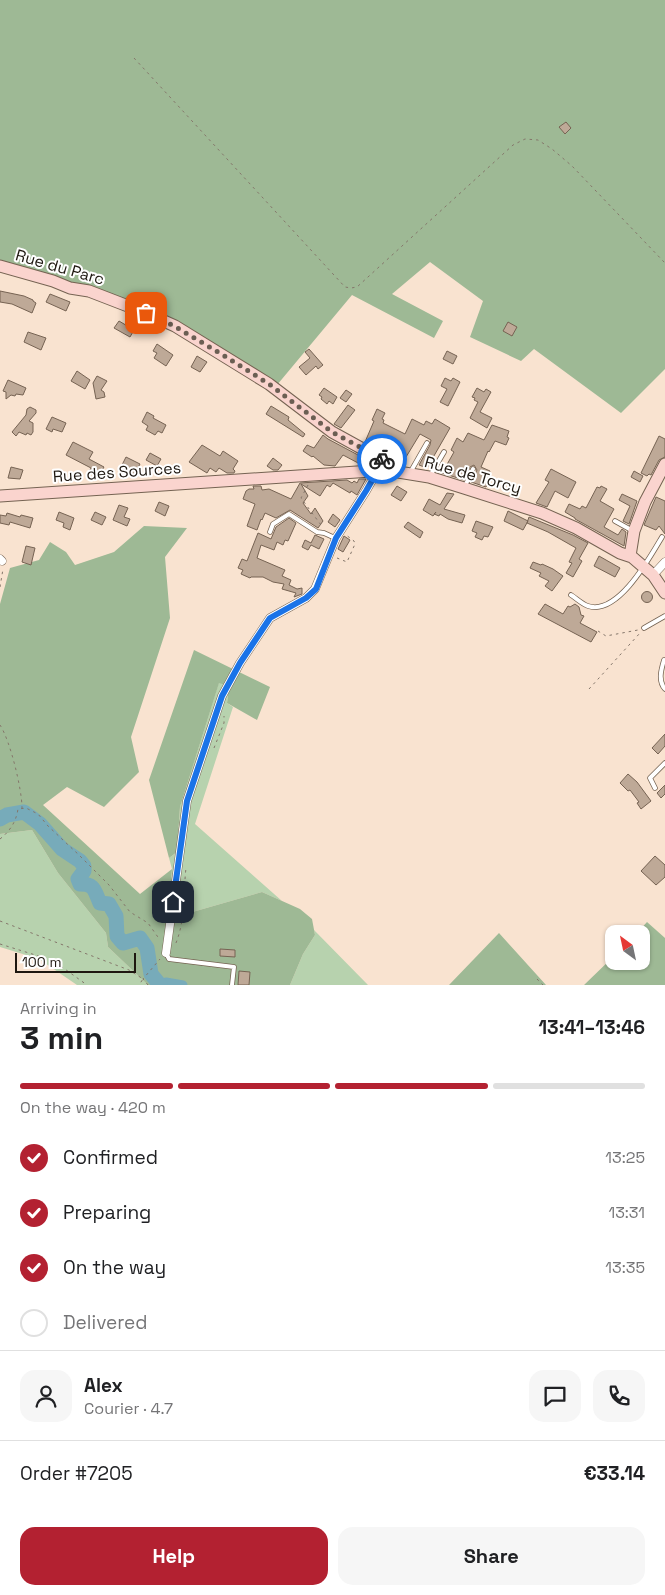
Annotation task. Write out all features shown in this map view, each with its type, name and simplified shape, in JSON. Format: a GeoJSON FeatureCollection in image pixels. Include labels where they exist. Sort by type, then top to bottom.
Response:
{"type":"FeatureCollection","features":[{"type":"Feature","properties":{"kind":"street","name":"Rue du Parc"},"geometry":{"type":"LineString","coordinates":[[0,266],[89,292],[146,313],[174,326],[269,384],[332,432],[381,459],[386,465],[382,470]]}},
{"type":"Feature","properties":{"kind":"street"},"geometry":{"type":"LineString","coordinates":[[630,556],[634,531],[645,502],[665,464]]}},
{"type":"Feature","properties":{"kind":"street","name":"Rue de Torcy"},"geometry":{"type":"LineString","coordinates":[[237,480],[382,470],[429,477],[542,513],[576,528],[630,556],[644,566],[653,575],[665,594]]}},
{"type":"Feature","properties":{"kind":"street"},"geometry":{"type":"LineString","coordinates":[[166,953],[187,801],[222,696],[240,663],[270,618],[306,598],[316,589],[338,534],[382,470]]}},
{"type":"Feature","properties":{"kind":"street","name":"Rue des Sources"},"geometry":{"type":"LineString","coordinates":[[0,496],[237,480]]}},
{"type":"Feature","properties":{"kind":"street"},"geometry":{"type":"LineString","coordinates":[[653,575],[665,562]]}},
{"type":"Feature","properties":{"kind":"lane"},"geometry":{"type":"LineString","coordinates":[[410,474],[427,443]]}},
{"type":"Feature","properties":{"kind":"lane"},"geometry":{"type":"LineString","coordinates":[[429,477],[444,452]]}},
{"type":"Feature","properties":{"kind":"lane"},"geometry":{"type":"LineString","coordinates":[[464,488],[473,470]]}},
{"type":"Feature","properties":{"kind":"lane"},"geometry":{"type":"LineString","coordinates":[[270,532],[273,524],[289,514],[317,532],[338,534]]}},
{"type":"Feature","properties":{"kind":"lane"},"geometry":{"type":"LineString","coordinates":[[615,521],[634,531]]}},
{"type":"Feature","properties":{"kind":"lane"},"geometry":{"type":"LineString","coordinates":[[571,595],[588,606],[600,606],[623,592],[644,566],[662,537]]}},
{"type":"Feature","properties":{"kind":"lane"},"geometry":{"type":"LineString","coordinates":[[644,628],[665,616]]}},
{"type":"Feature","properties":{"kind":"lane"},"geometry":{"type":"LineString","coordinates":[[664,660],[660,671],[662,685],[665,690]]}},
{"type":"Feature","properties":{"kind":"lane"},"geometry":{"type":"LineString","coordinates":[[655,788],[650,778],[665,763]]}},
{"type":"Feature","properties":{"kind":"lane"},"geometry":{"type":"LineString","coordinates":[[166,953],[168,959],[234,967],[232,985]]}},
{"type":"Feature","properties":{"kind":"path"},"geometry":{"type":"LineString","coordinates":[[134,58],[344,287],[357,287],[513,145],[525,139],[538,140],[559,154],[665,263]]}},
{"type":"Feature","properties":{"kind":"path"},"geometry":{"type":"LineString","coordinates":[[313,475],[301,498],[320,524],[324,533]]}},
{"type":"Feature","properties":{"kind":"path"},"geometry":{"type":"LineString","coordinates":[[329,555],[347,562],[355,544],[354,541],[338,534]]}},
{"type":"Feature","properties":{"kind":"path"},"geometry":{"type":"LineString","coordinates":[[0,586],[3,572],[1,560]]}},
{"type":"Feature","properties":{"kind":"path"},"geometry":{"type":"LineString","coordinates":[[598,631],[606,636],[634,632],[644,628]]}},
{"type":"Feature","properties":{"kind":"path"},"geometry":{"type":"LineString","coordinates":[[590,689],[644,628]]}},
{"type":"Feature","properties":{"kind":"path"},"geometry":{"type":"LineString","coordinates":[[213,751],[224,723],[224,714]]}},
{"type":"Feature","properties":{"kind":"path"},"geometry":{"type":"LineString","coordinates":[[0,725],[11,755],[22,799],[22,808]]}},
{"type":"Feature","properties":{"kind":"path"},"geometry":{"type":"LineString","coordinates":[[0,839],[9,832],[17,818],[18,809],[26,808],[38,814],[109,885],[130,912],[148,923],[157,935],[166,953],[174,948],[183,919],[187,864]]}},
{"type":"Feature","properties":{"kind":"path"},"geometry":{"type":"LineString","coordinates":[[0,921],[129,970],[143,979],[148,985]]}},
{"type":"Feature","properties":{"kind":"path"},"geometry":{"type":"LineString","coordinates":[[0,944],[45,958],[62,967],[87,985]]}},
{"type":"Feature","properties":{"kind":"path"},"geometry":{"type":"LineString","coordinates":[[140,985],[156,964]]}},
{"type":"Feature","properties":{"kind":"path"},"geometry":{"type":"LineString","coordinates":[[538,979],[543,985]]}},
{"type":"Feature","properties":{"kind":"green space"},"geometry":{"type":"Polygon","coordinates":[[[0,0],[665,0],[665,369],[621,413],[534,349],[521,361],[470,337],[483,301],[430,262],[392,294],[443,321],[434,338],[352,295],[277,385],[175,321],[0,265],[0,0]]]}},
{"type":"Feature","properties":{"kind":"green space"},"geometry":{"type":"Polygon","coordinates":[[[144,526],[187,528],[165,557],[170,618],[131,737],[139,772],[104,807],[67,787],[43,805],[140,894],[172,869],[168,919],[262,892],[300,909],[312,919],[315,935],[303,954],[290,985],[148,985],[108,947],[106,933],[58,873],[32,830],[0,834],[0,604],[10,568],[39,560],[50,542],[66,552],[75,565],[114,552],[144,526]]]}},
{"type":"Feature","properties":{"kind":"green space"},"geometry":{"type":"Polygon","coordinates":[[[194,650],[270,687],[257,720],[227,703],[229,686],[219,683],[180,807],[177,852],[169,858],[149,780],[194,650]]]}},
{"type":"Feature","properties":{"kind":"green space"},"geometry":{"type":"Polygon","coordinates":[[[219,682],[229,685],[227,703],[233,707],[195,824],[282,901],[262,892],[168,919],[172,869],[169,858],[177,852],[180,807],[219,682]]]}},
{"type":"Feature","properties":{"kind":"green space"},"geometry":{"type":"Polygon","coordinates":[[[32,830],[58,873],[106,933],[108,947],[148,985],[77,985],[39,959],[0,947],[0,834],[32,830]]]}},
{"type":"Feature","properties":{"kind":"green space"},"geometry":{"type":"Polygon","coordinates":[[[647,922],[665,938],[665,985],[584,985],[605,965],[605,970],[650,970],[650,925],[644,925],[647,922]]]}},
{"type":"Feature","properties":{"kind":"green space"},"geometry":{"type":"Polygon","coordinates":[[[314,930],[368,985],[290,985],[303,954],[315,935],[314,930]]]}},
{"type":"Feature","properties":{"kind":"green space"},"geometry":{"type":"Polygon","coordinates":[[[499,933],[546,985],[449,985],[499,933]]]}},
{"type":"Feature","properties":{"kind":"building"},"geometry":{"type":"Polygon","coordinates":[[[566,122],[571,128],[565,134],[559,127],[566,122]]]}},
{"type":"Feature","properties":{"kind":"building"},"geometry":{"type":"Polygon","coordinates":[[[0,291],[33,300],[36,303],[32,313],[12,304],[0,302],[0,291]]]}},
{"type":"Feature","properties":{"kind":"building"},"geometry":{"type":"Polygon","coordinates":[[[50,294],[70,302],[66,311],[46,302],[50,294]]]}},
{"type":"Feature","properties":{"kind":"building"},"geometry":{"type":"Polygon","coordinates":[[[119,321],[134,330],[130,337],[114,328],[119,321]]]}},
{"type":"Feature","properties":{"kind":"building"},"geometry":{"type":"Polygon","coordinates":[[[508,322],[517,327],[512,336],[503,331],[508,322]]]}},
{"type":"Feature","properties":{"kind":"building"},"geometry":{"type":"Polygon","coordinates":[[[28,332],[46,338],[41,350],[24,342],[28,332]]]}},
{"type":"Feature","properties":{"kind":"building"},"geometry":{"type":"Polygon","coordinates":[[[157,344],[173,355],[166,366],[154,358],[157,353],[153,351],[157,344]]]}},
{"type":"Feature","properties":{"kind":"building"},"geometry":{"type":"Polygon","coordinates":[[[309,349],[323,365],[318,369],[316,366],[306,375],[299,367],[310,358],[305,352],[309,349]]]}},
{"type":"Feature","properties":{"kind":"building"},"geometry":{"type":"Polygon","coordinates":[[[447,351],[457,356],[453,364],[443,359],[447,351]]]}},
{"type":"Feature","properties":{"kind":"building"},"geometry":{"type":"Polygon","coordinates":[[[197,356],[207,362],[200,372],[191,367],[197,356]]]}},
{"type":"Feature","properties":{"kind":"building"},"geometry":{"type":"Polygon","coordinates":[[[77,371],[90,380],[85,389],[71,381],[77,371]]]}},
{"type":"Feature","properties":{"kind":"building"},"geometry":{"type":"Polygon","coordinates":[[[97,376],[107,381],[101,390],[104,392],[105,397],[96,399],[93,383],[97,376]]]}},
{"type":"Feature","properties":{"kind":"building"},"geometry":{"type":"Polygon","coordinates":[[[445,378],[451,381],[453,378],[460,382],[448,406],[440,402],[447,389],[441,386],[445,378]]]}},
{"type":"Feature","properties":{"kind":"building"},"geometry":{"type":"Polygon","coordinates":[[[8,380],[26,388],[23,395],[11,395],[6,399],[6,392],[3,391],[8,380]]]}},
{"type":"Feature","properties":{"kind":"building"},"geometry":{"type":"Polygon","coordinates":[[[324,388],[337,397],[333,404],[329,401],[327,404],[321,399],[322,397],[319,395],[324,388]]]}},
{"type":"Feature","properties":{"kind":"building"},"geometry":{"type":"Polygon","coordinates":[[[477,388],[484,392],[486,389],[491,392],[480,412],[492,418],[487,428],[470,418],[478,402],[472,397],[477,388]]]}},
{"type":"Feature","properties":{"kind":"building"},"geometry":{"type":"Polygon","coordinates":[[[346,390],[352,394],[346,402],[340,398],[346,390]]]}},
{"type":"Feature","properties":{"kind":"building"},"geometry":{"type":"Polygon","coordinates":[[[348,405],[355,410],[341,428],[334,424],[348,405]]]}},
{"type":"Feature","properties":{"kind":"building"},"geometry":{"type":"Polygon","coordinates":[[[271,406],[289,417],[288,420],[305,434],[303,437],[266,414],[271,406]]]}},
{"type":"Feature","properties":{"kind":"building"},"geometry":{"type":"Polygon","coordinates":[[[30,407],[36,410],[36,413],[29,421],[33,423],[33,432],[31,435],[27,433],[26,435],[19,432],[16,436],[12,432],[30,407]]]}},
{"type":"Feature","properties":{"kind":"building"},"geometry":{"type":"Polygon","coordinates":[[[377,409],[385,413],[382,419],[384,420],[383,423],[405,434],[412,419],[424,425],[426,421],[432,424],[435,419],[450,428],[427,468],[419,465],[431,440],[420,434],[403,462],[393,458],[398,448],[384,440],[379,449],[365,442],[377,409]]]}},
{"type":"Feature","properties":{"kind":"building"},"geometry":{"type":"Polygon","coordinates":[[[147,412],[154,416],[153,418],[166,425],[162,433],[158,431],[155,435],[146,430],[148,426],[142,422],[147,412]]]}},
{"type":"Feature","properties":{"kind":"building"},"geometry":{"type":"Polygon","coordinates":[[[52,417],[66,423],[62,432],[53,429],[52,432],[46,429],[52,417]]]}},
{"type":"Feature","properties":{"kind":"building"},"geometry":{"type":"Polygon","coordinates":[[[492,425],[509,431],[507,437],[509,438],[506,445],[495,441],[488,451],[481,467],[490,471],[488,476],[491,477],[486,487],[471,482],[477,470],[474,465],[470,467],[464,480],[439,472],[442,466],[445,468],[454,452],[451,450],[457,438],[463,442],[468,433],[484,440],[492,425]]]}},
{"type":"Feature","properties":{"kind":"building"},"geometry":{"type":"Polygon","coordinates":[[[323,435],[373,463],[360,464],[343,455],[335,466],[324,465],[303,451],[307,445],[314,448],[323,435]]]}},
{"type":"Feature","properties":{"kind":"building"},"geometry":{"type":"Polygon","coordinates":[[[659,436],[665,439],[665,457],[659,460],[651,475],[647,476],[641,473],[659,436]]]}},
{"type":"Feature","properties":{"kind":"building"},"geometry":{"type":"Polygon","coordinates":[[[73,442],[93,452],[89,459],[104,467],[99,475],[90,470],[91,468],[66,455],[73,442]]]}},
{"type":"Feature","properties":{"kind":"building"},"geometry":{"type":"Polygon","coordinates":[[[202,445],[220,456],[223,451],[238,461],[233,469],[234,473],[227,473],[219,468],[216,472],[210,468],[207,473],[189,462],[202,445]]]}},
{"type":"Feature","properties":{"kind":"building"},"geometry":{"type":"Polygon","coordinates":[[[150,453],[161,459],[157,466],[146,460],[150,453]]]}},
{"type":"Feature","properties":{"kind":"building"},"geometry":{"type":"Polygon","coordinates":[[[126,457],[140,464],[134,475],[121,467],[126,457]]]}},
{"type":"Feature","properties":{"kind":"building"},"geometry":{"type":"Polygon","coordinates":[[[273,458],[282,465],[278,470],[273,470],[267,466],[273,458]]]}},
{"type":"Feature","properties":{"kind":"building"},"geometry":{"type":"Polygon","coordinates":[[[11,467],[23,470],[20,479],[8,478],[11,467]]]}},
{"type":"Feature","properties":{"kind":"building"},"geometry":{"type":"Polygon","coordinates":[[[551,469],[576,482],[568,498],[555,491],[547,507],[536,503],[549,482],[545,480],[551,469]]]}},
{"type":"Feature","properties":{"kind":"building"},"geometry":{"type":"Polygon","coordinates":[[[634,471],[643,476],[640,482],[631,477],[634,471]]]}},
{"type":"Feature","properties":{"kind":"building"},"geometry":{"type":"Polygon","coordinates":[[[359,479],[366,479],[357,495],[333,483],[330,487],[327,485],[320,496],[301,484],[308,496],[303,503],[311,514],[315,508],[323,521],[318,528],[290,510],[276,518],[265,513],[257,530],[247,526],[255,504],[243,499],[246,491],[254,489],[253,486],[261,486],[262,490],[269,489],[291,499],[300,483],[347,480],[357,483],[359,479]]]}},
{"type":"Feature","properties":{"kind":"building"},"geometry":{"type":"Polygon","coordinates":[[[397,486],[407,492],[401,501],[391,495],[397,486]]]}},
{"type":"Feature","properties":{"kind":"building"},"geometry":{"type":"Polygon","coordinates":[[[601,486],[607,489],[600,501],[614,509],[604,527],[618,535],[622,529],[626,532],[624,546],[565,512],[569,504],[580,509],[582,506],[586,508],[597,487],[600,488],[601,486]]]}},
{"type":"Feature","properties":{"kind":"building"},"geometry":{"type":"Polygon","coordinates":[[[447,493],[454,494],[444,509],[465,515],[462,523],[448,519],[440,514],[439,516],[434,514],[433,516],[423,510],[429,499],[440,505],[447,493]]]}},
{"type":"Feature","properties":{"kind":"building"},"geometry":{"type":"Polygon","coordinates":[[[622,494],[637,501],[629,524],[623,521],[630,506],[619,500],[622,494]]]}},
{"type":"Feature","properties":{"kind":"building"},"geometry":{"type":"Polygon","coordinates":[[[656,497],[665,501],[665,534],[659,526],[656,530],[644,525],[656,497]]]}},
{"type":"Feature","properties":{"kind":"building"},"geometry":{"type":"Polygon","coordinates":[[[159,502],[169,506],[165,516],[155,511],[159,502]]]}},
{"type":"Feature","properties":{"kind":"building"},"geometry":{"type":"Polygon","coordinates":[[[119,505],[128,508],[124,517],[130,519],[127,526],[113,520],[119,505]]]}},
{"type":"Feature","properties":{"kind":"building"},"geometry":{"type":"Polygon","coordinates":[[[508,511],[528,521],[523,530],[504,521],[508,511]]]}},
{"type":"Feature","properties":{"kind":"building"},"geometry":{"type":"Polygon","coordinates":[[[59,512],[74,518],[70,530],[63,527],[64,523],[56,520],[59,512]]]}},
{"type":"Feature","properties":{"kind":"building"},"geometry":{"type":"Polygon","coordinates":[[[95,512],[106,517],[102,525],[91,520],[95,512]]]}},
{"type":"Feature","properties":{"kind":"building"},"geometry":{"type":"Polygon","coordinates":[[[7,513],[33,518],[30,528],[10,522],[9,525],[0,523],[0,515],[6,516],[7,513]]]}},
{"type":"Feature","properties":{"kind":"building"},"geometry":{"type":"Polygon","coordinates":[[[333,514],[340,520],[335,527],[328,522],[333,514]]]}},
{"type":"Feature","properties":{"kind":"building"},"geometry":{"type":"Polygon","coordinates":[[[529,517],[588,543],[579,559],[582,561],[573,577],[566,573],[572,563],[569,562],[576,548],[548,532],[527,523],[529,517]]]}},
{"type":"Feature","properties":{"kind":"building"},"geometry":{"type":"Polygon","coordinates":[[[289,518],[296,523],[288,541],[285,540],[283,545],[277,542],[274,550],[261,545],[257,558],[285,570],[282,576],[291,580],[289,585],[297,589],[302,588],[302,594],[294,597],[296,593],[282,589],[284,584],[273,582],[263,577],[250,578],[241,574],[243,570],[238,568],[242,559],[247,561],[258,533],[271,539],[276,527],[289,518]]]}},
{"type":"Feature","properties":{"kind":"building"},"geometry":{"type":"Polygon","coordinates":[[[476,521],[493,527],[488,537],[484,536],[482,540],[475,537],[477,533],[472,531],[476,521]]]}},
{"type":"Feature","properties":{"kind":"building"},"geometry":{"type":"Polygon","coordinates":[[[408,522],[423,532],[420,538],[404,527],[408,522]]]}},
{"type":"Feature","properties":{"kind":"building"},"geometry":{"type":"Polygon","coordinates":[[[315,535],[324,539],[319,549],[311,545],[308,550],[302,547],[305,540],[311,543],[315,535]]]}},
{"type":"Feature","properties":{"kind":"building"},"geometry":{"type":"Polygon","coordinates":[[[344,536],[350,540],[343,552],[338,549],[344,536]]]}},
{"type":"Feature","properties":{"kind":"building"},"geometry":{"type":"Polygon","coordinates":[[[26,546],[35,548],[31,565],[22,562],[26,546]]]}},
{"type":"Feature","properties":{"kind":"building"},"geometry":{"type":"Polygon","coordinates":[[[599,556],[620,568],[615,577],[594,566],[599,556]]]}},
{"type":"Feature","properties":{"kind":"building"},"geometry":{"type":"Polygon","coordinates":[[[533,562],[553,569],[563,576],[552,591],[545,586],[549,581],[539,576],[541,573],[530,568],[533,562]]]}},
{"type":"Feature","properties":{"kind":"building"},"geometry":{"type":"Polygon","coordinates":[[[645,592],[649,592],[652,597],[651,601],[645,602],[642,599],[642,595],[645,592]]]}},
{"type":"Feature","properties":{"kind":"building"},"geometry":{"type":"Polygon","coordinates":[[[545,604],[563,614],[568,606],[570,607],[575,604],[579,607],[581,615],[584,616],[580,623],[597,632],[591,642],[538,614],[545,604]]]}},
{"type":"Feature","properties":{"kind":"building"},"geometry":{"type":"Polygon","coordinates":[[[665,734],[665,746],[658,754],[652,748],[665,734]]]}},
{"type":"Feature","properties":{"kind":"building"},"geometry":{"type":"Polygon","coordinates":[[[628,774],[637,782],[651,801],[641,809],[637,803],[639,802],[630,790],[628,791],[620,783],[628,774]]]}},
{"type":"Feature","properties":{"kind":"building"},"geometry":{"type":"Polygon","coordinates":[[[665,785],[665,794],[661,798],[657,793],[665,785]]]}},
{"type":"Feature","properties":{"kind":"building"},"geometry":{"type":"Polygon","coordinates":[[[655,856],[665,865],[665,877],[656,885],[641,871],[655,856]]]}},
{"type":"Feature","properties":{"kind":"building"},"geometry":{"type":"Polygon","coordinates":[[[220,949],[235,950],[235,957],[220,956],[220,949]]]}},
{"type":"Feature","properties":{"kind":"building"},"geometry":{"type":"Polygon","coordinates":[[[239,971],[250,972],[249,985],[238,985],[239,971]]]}},
{"type":"Feature","properties":{"kind":"waterway"},"geometry":{"type":"LineString","coordinates":[[0,819],[7,815],[24,812],[40,824],[62,849],[80,861],[84,866],[84,871],[78,879],[80,884],[89,885],[95,891],[100,903],[109,904],[116,916],[117,936],[123,943],[140,938],[147,948],[151,974],[160,985]]}},
{"type":"Feature","properties":{"kind":"waterway"},"geometry":{"type":"LineString","coordinates":[[160,984],[166,982],[183,985]]}},
{"type":"Feature","properties":{"kind":"way so far"},"geometry":{"type":"LineString","coordinates":[[146,313],[174,326],[223,355],[269,384],[332,432],[382,459]]}},
{"type":"Feature","properties":{"kind":"route"},"geometry":{"type":"LineString","coordinates":[[173,902],[187,801],[199,760],[222,696],[240,663],[270,618],[306,598],[316,589],[340,531],[378,470],[386,470],[386,465],[382,459]]}}]}
